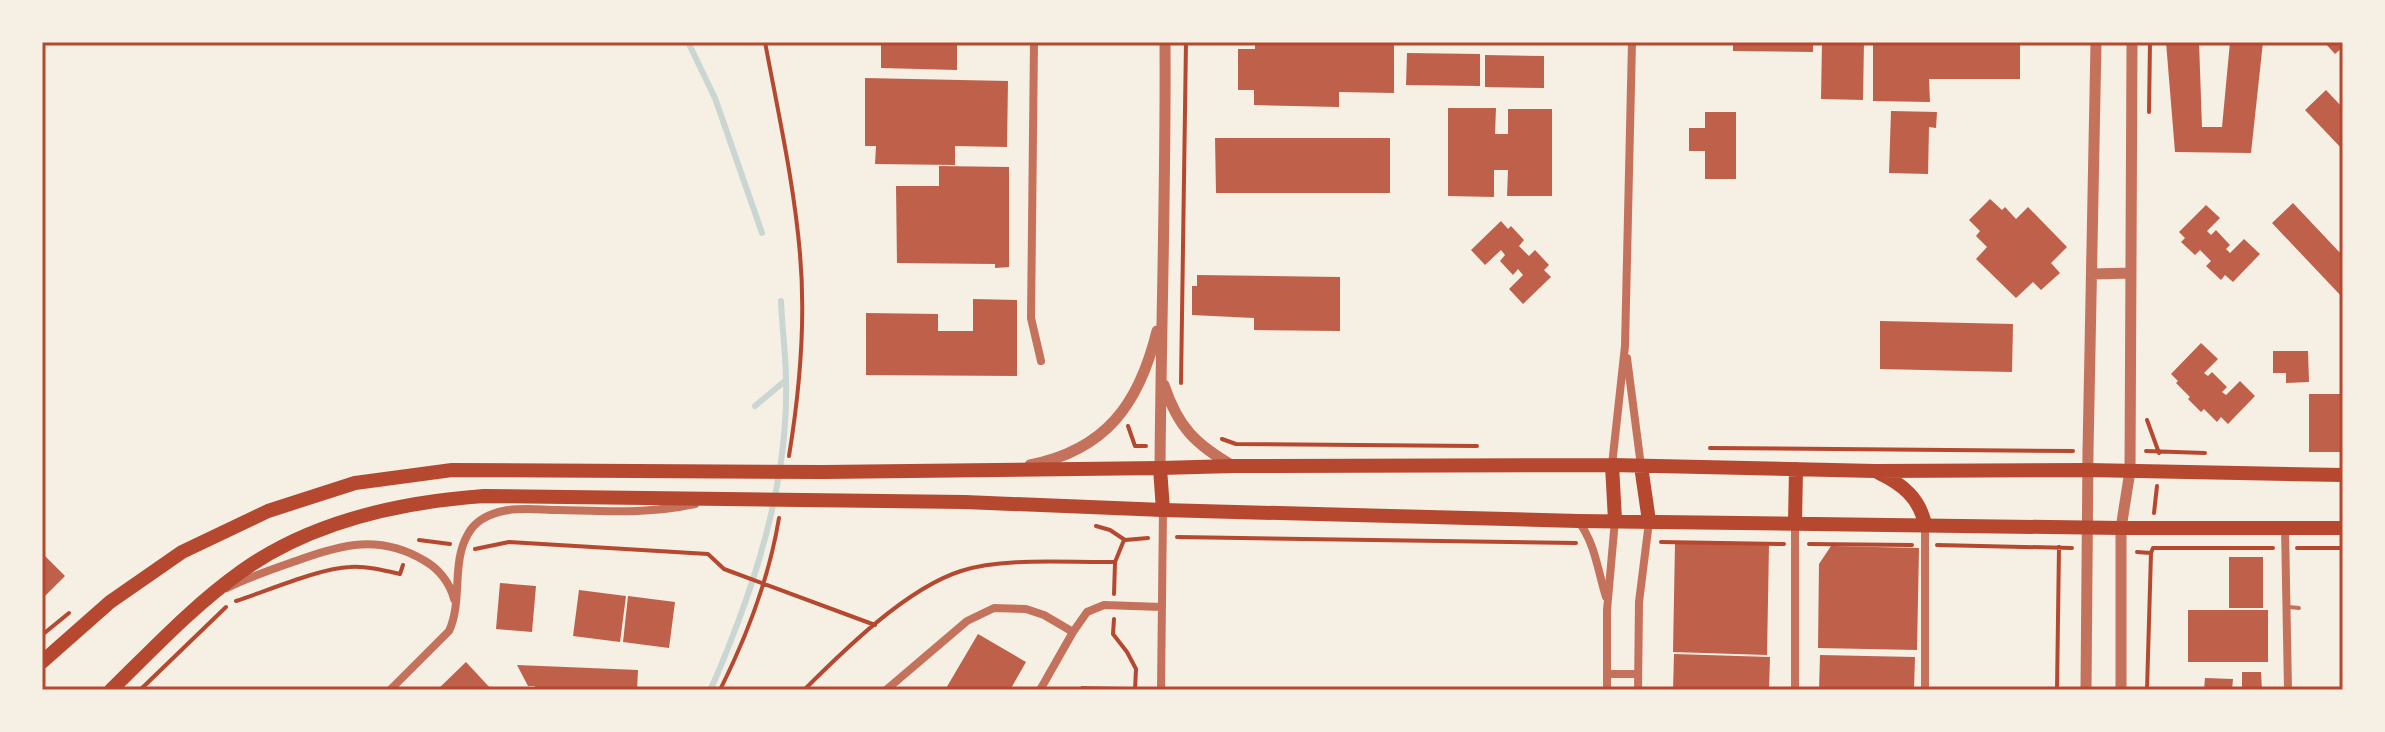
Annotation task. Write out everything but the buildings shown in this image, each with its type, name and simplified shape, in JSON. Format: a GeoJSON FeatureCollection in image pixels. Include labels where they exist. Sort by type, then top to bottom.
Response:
{"type":"FeatureCollection","features":[{"type":"Feature","properties":{"kind":"main road"},"geometry":{"type":"LineString","coordinates":[[42,662],[110,602],[182,552],[268,511],[355,483],[452,470],[994,472],[1234,466],[1612,465],[1875,471],[2088,470],[2343,475]]}},
{"type":"Feature","properties":{"kind":"main road"},"geometry":{"type":"LineString","coordinates":[[1612,465],[1615,520]]}},
{"type":"Feature","properties":{"kind":"main road"},"geometry":{"type":"LineString","coordinates":[[1641,466],[1649,521]]}},
{"type":"Feature","properties":{"kind":"main road"},"geometry":{"type":"LineString","coordinates":[[1160,468],[1163,510]]}},
{"type":"Feature","properties":{"kind":"main road"},"geometry":{"type":"LineString","coordinates":[[1795,523],[1796,469]]}},
{"type":"Feature","properties":{"kind":"main road"},"geometry":{"type":"LineString","coordinates":[[1875,471],[1911,494],[1922,511],[1925,525]]}},
{"type":"Feature","properties":{"kind":"main road"},"geometry":{"type":"LineString","coordinates":[[111,690],[202,602],[245,569],[281,547],[382,510],[484,496],[821,500],[1578,521],[2343,528]]}},
{"type":"Feature","properties":{"kind":"street"},"geometry":{"type":"LineString","coordinates":[[1034,42],[1031,318],[1041,361]]}},
{"type":"Feature","properties":{"kind":"street"},"geometry":{"type":"LineString","coordinates":[[1160,468],[1166,196],[1165,42]]}},
{"type":"Feature","properties":{"kind":"street"},"geometry":{"type":"LineString","coordinates":[[1612,465],[1625,346],[1632,42]]}},
{"type":"Feature","properties":{"kind":"street"},"geometry":{"type":"LineString","coordinates":[[2086,690],[2096,42]]}},
{"type":"Feature","properties":{"kind":"street"},"geometry":{"type":"LineString","coordinates":[[2121,690],[2121,528],[2130,471],[2132,42]]}},
{"type":"Feature","properties":{"kind":"street"},"geometry":{"type":"LineString","coordinates":[[2092,274],[2131,273]]}},
{"type":"Feature","properties":{"kind":"street"},"geometry":{"type":"LineString","coordinates":[[994,472],[1066,456],[1094,441],[1120,416],[1147,365],[1158,326],[1162,294]]}},
{"type":"Feature","properties":{"kind":"street"},"geometry":{"type":"LineString","coordinates":[[1625,346],[1641,466]]}},
{"type":"Feature","properties":{"kind":"street"},"geometry":{"type":"LineString","coordinates":[[1160,373],[1170,401],[1189,435],[1209,453],[1234,466]]}},
{"type":"Feature","properties":{"kind":"street"},"geometry":{"type":"LineString","coordinates":[[390,690],[449,631],[455,612],[463,546],[476,524],[493,514],[506,510],[644,511],[720,500]]}},
{"type":"Feature","properties":{"kind":"street"},"geometry":{"type":"LineString","coordinates":[[1161,690],[1163,510]]}},
{"type":"Feature","properties":{"kind":"street"},"geometry":{"type":"LineString","coordinates":[[1607,610],[1615,520]]}},
{"type":"Feature","properties":{"kind":"street"},"geometry":{"type":"LineString","coordinates":[[1578,521],[1594,554],[1607,600],[1607,690]]}},
{"type":"Feature","properties":{"kind":"street"},"geometry":{"type":"LineString","coordinates":[[1638,690],[1639,602],[1649,521]]}},
{"type":"Feature","properties":{"kind":"street"},"geometry":{"type":"LineString","coordinates":[[1795,523],[1795,690]]}},
{"type":"Feature","properties":{"kind":"street"},"geometry":{"type":"LineString","coordinates":[[1925,525],[1925,690]]}},
{"type":"Feature","properties":{"kind":"street"},"geometry":{"type":"LineString","coordinates":[[2285,528],[2288,690]]}},
{"type":"Feature","properties":{"kind":"street"},"geometry":{"type":"LineString","coordinates":[[202,602],[255,576],[343,545],[364,544],[387,545],[431,564],[450,586],[455,612]]}},
{"type":"Feature","properties":{"kind":"street"},"geometry":{"type":"LineString","coordinates":[[1040,690],[1087,612],[1104,605],[1162,607]]}},
{"type":"Feature","properties":{"kind":"street"},"geometry":{"type":"LineString","coordinates":[[886,690],[967,621],[994,608],[1026,609],[1044,615],[1073,632]]}},
{"type":"Feature","properties":{"kind":"street"},"geometry":{"type":"LineString","coordinates":[[1607,674],[1637,674]]}},
{"type":"Feature","properties":{"kind":"lane"},"geometry":{"type":"LineString","coordinates":[[2286,607],[2299,608]]}},
{"type":"Feature","properties":{"kind":"path"},"geometry":{"type":"LineString","coordinates":[[765,42],[800,254],[802,304],[798,401],[789,457]]}},
{"type":"Feature","properties":{"kind":"path"},"geometry":{"type":"LineString","coordinates":[[1180,397],[1186,42]]}},
{"type":"Feature","properties":{"kind":"path"},"geometry":{"type":"LineString","coordinates":[[2149,120],[2150,42]]}},
{"type":"Feature","properties":{"kind":"path"},"geometry":{"type":"LineString","coordinates":[[1120,416],[1126,420],[1135,446],[1160,447]]}},
{"type":"Feature","properties":{"kind":"path"},"geometry":{"type":"LineString","coordinates":[[2146,419],[2160,451],[2158,466]]}},
{"type":"Feature","properties":{"kind":"path"},"geometry":{"type":"LineString","coordinates":[[2153,524],[2157,480]]}},
{"type":"Feature","properties":{"kind":"path"},"geometry":{"type":"LineString","coordinates":[[720,690],[739,652],[765,584],[779,518]]}},
{"type":"Feature","properties":{"kind":"path"},"geometry":{"type":"LineString","coordinates":[[1186,536],[1571,543]]}},
{"type":"Feature","properties":{"kind":"path"},"geometry":{"type":"LineString","coordinates":[[2147,690],[2152,539]]}},
{"type":"Feature","properties":{"kind":"path"},"geometry":{"type":"LineString","coordinates":[[140,690],[230,603],[348,567],[377,568],[400,574],[413,540],[473,549],[509,542],[708,554],[724,569],[875,625]]}},
{"type":"Feature","properties":{"kind":"path"},"geometry":{"type":"LineString","coordinates":[[1125,540],[1115,562],[1113,634],[1136,669],[1135,690]]}},
{"type":"Feature","properties":{"kind":"path"},"geometry":{"type":"LineString","coordinates":[[473,549],[479,541]]}},
{"type":"Feature","properties":{"kind":"path"},"geometry":{"type":"LineString","coordinates":[[1664,542],[1791,544]]}},
{"type":"Feature","properties":{"kind":"path"},"geometry":{"type":"LineString","coordinates":[[1806,544],[1917,545]]}},
{"type":"Feature","properties":{"kind":"path"},"geometry":{"type":"LineString","coordinates":[[1933,545],[2059,547],[2057,690]]}},
{"type":"Feature","properties":{"kind":"path"},"geometry":{"type":"LineString","coordinates":[[2151,553],[2153,548],[2280,548]]}},
{"type":"Feature","properties":{"kind":"path"},"geometry":{"type":"LineString","coordinates":[[2296,548],[2343,548]]}},
{"type":"Feature","properties":{"kind":"path"},"geometry":{"type":"LineString","coordinates":[[804,690],[875,625],[920,591],[947,576],[963,570],[1026,563],[1115,562]]}},
{"type":"Feature","properties":{"kind":"waterway"},"geometry":{"type":"LineString","coordinates":[[688,42],[715,98],[762,233]]}},
{"type":"Feature","properties":{"kind":"waterway"},"geometry":{"type":"LineString","coordinates":[[710,690],[758,564],[774,504],[786,412],[781,301]]}},
{"type":"Feature","properties":{"kind":"waterway"},"geometry":{"type":"LineString","coordinates":[[755,406],[786,380]]}}]}
